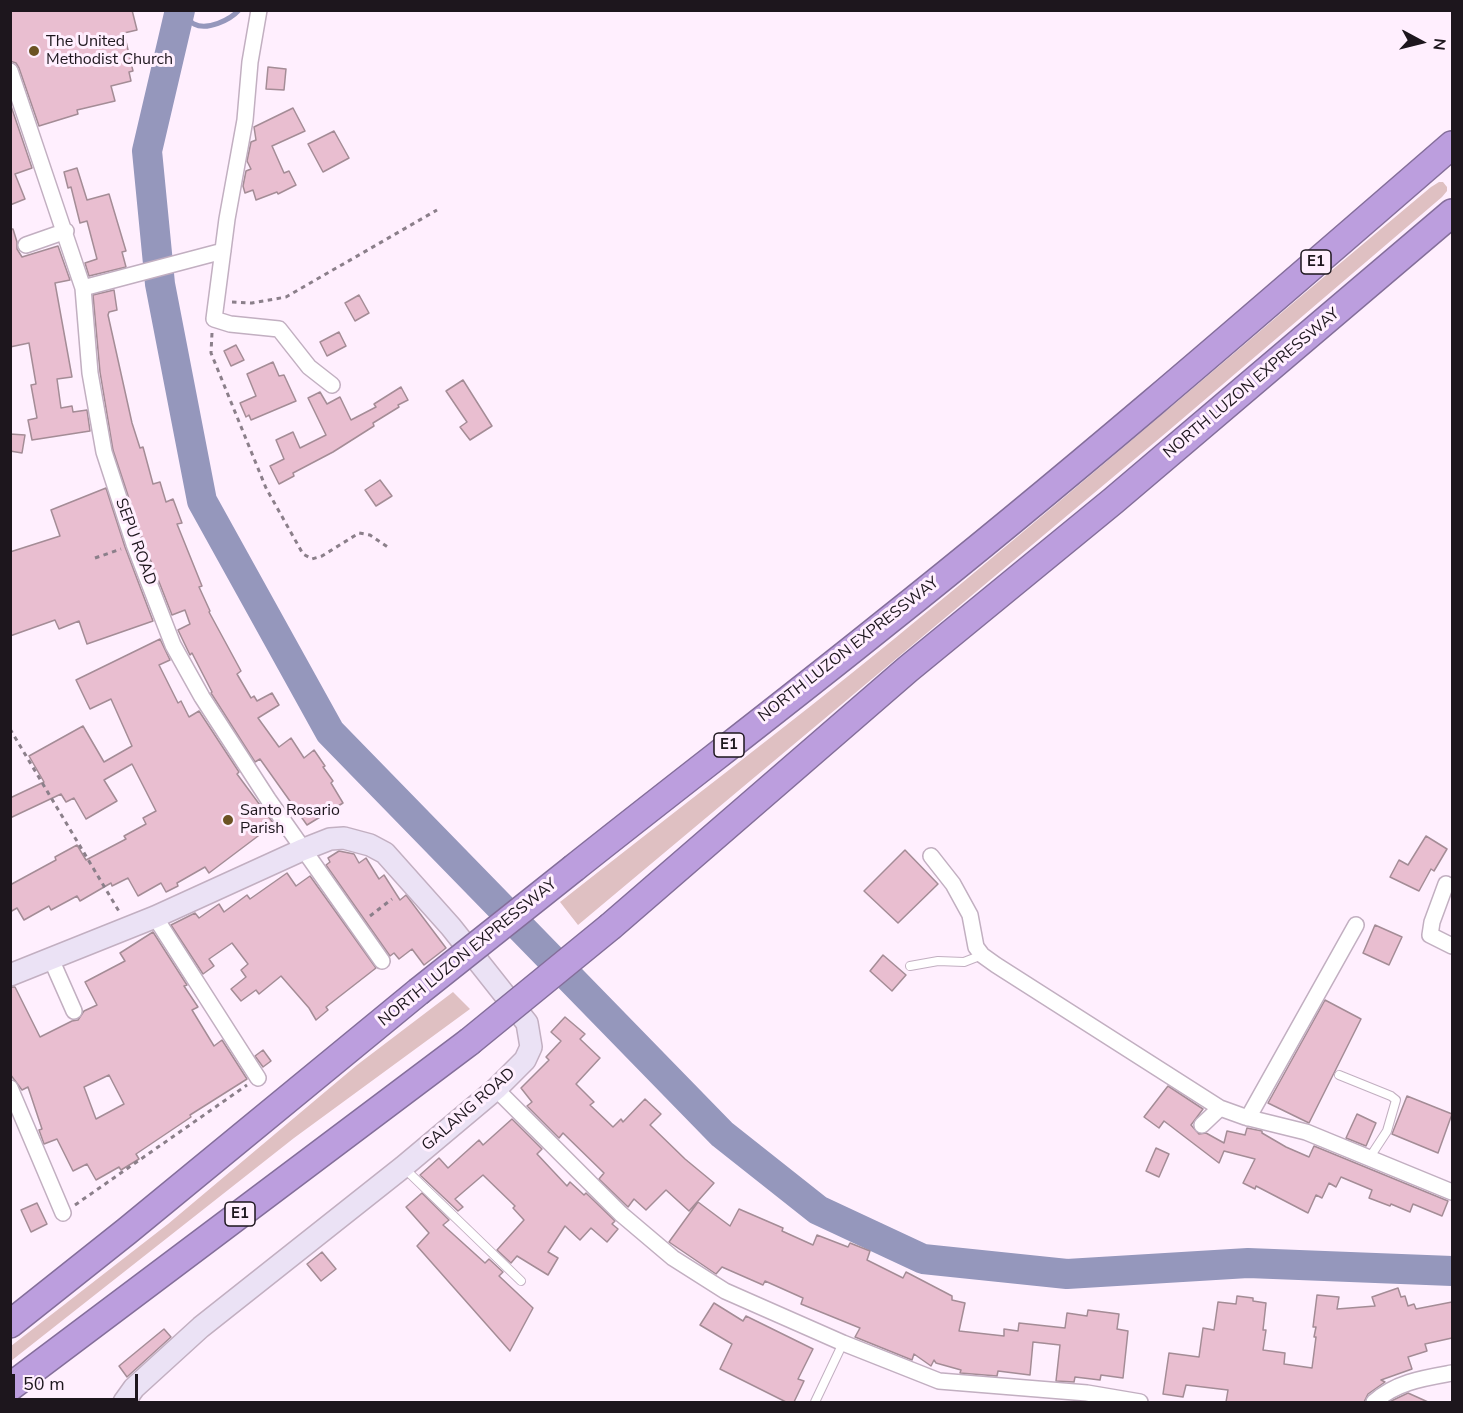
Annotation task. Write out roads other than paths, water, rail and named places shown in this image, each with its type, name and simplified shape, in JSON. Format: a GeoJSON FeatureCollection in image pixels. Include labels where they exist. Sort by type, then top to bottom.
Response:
{"type":"FeatureCollection","features":[{"type":"Feature","properties":{"kind":"highway","name":"NORTH LUZON EXPRESSWAY"},"geometry":{"type":"LineString","coordinates":[[10,1324],[418,992],[885,624],[1180,380],[1452,145]]}},
{"type":"Feature","properties":{"kind":"highway","name":"NORTH LUZON EXPRESSWAY"},"geometry":{"type":"LineString","coordinates":[[10,1387],[469,1042],[611,926],[908,669],[1113,501],[1452,213]]}},
{"type":"Feature","properties":{"kind":"street"},"geometry":{"type":"LineString","coordinates":[[258,10],[244,120],[217,253],[214,319],[230,324],[279,329],[309,366],[332,385]]}},
{"type":"Feature","properties":{"kind":"street","name":"SEPU ROAD"},"geometry":{"type":"LineString","coordinates":[[10,71],[84,288],[90,373],[104,452],[134,544],[173,645],[202,697],[302,850],[382,961]]}},
{"type":"Feature","properties":{"kind":"street"},"geometry":{"type":"LineString","coordinates":[[26,245],[66,231]]}},
{"type":"Feature","properties":{"kind":"street"},"geometry":{"type":"LineString","coordinates":[[84,288],[217,253]]}},
{"type":"Feature","properties":{"kind":"street","name":"GALANG ROAD"},"geometry":{"type":"LineString","coordinates":[[10,975],[155,917],[302,850],[337,838],[356,840],[385,853],[458,936],[527,1023],[531,1047],[525,1060],[496,1089],[403,1167],[201,1327],[134,1388],[124,1402]]}},
{"type":"Feature","properties":{"kind":"street"},"geometry":{"type":"LineString","coordinates":[[932,856],[953,884],[970,915],[976,946],[982,955],[996,965],[1220,1108],[1248,1118],[1306,1132],[1452,1192]]}},
{"type":"Feature","properties":{"kind":"street"},"geometry":{"type":"LineString","coordinates":[[1446,884],[1432,922],[1430,935],[1452,946]]}},
{"type":"Feature","properties":{"kind":"street"},"geometry":{"type":"LineString","coordinates":[[155,917],[258,1078]]}},
{"type":"Feature","properties":{"kind":"street"},"geometry":{"type":"LineString","coordinates":[[1248,1118],[1356,925]]}},
{"type":"Feature","properties":{"kind":"street"},"geometry":{"type":"LineString","coordinates":[[51,959],[74,1011]]}},
{"type":"Feature","properties":{"kind":"street"},"geometry":{"type":"LineString","coordinates":[[10,1089],[63,1213]]}},
{"type":"Feature","properties":{"kind":"street"},"geometry":{"type":"LineString","coordinates":[[496,1089],[621,1214],[673,1258],[725,1291],[843,1343],[939,1381],[1087,1393],[1140,1402]]}},
{"type":"Feature","properties":{"kind":"street"},"geometry":{"type":"LineString","coordinates":[[1202,1125],[1220,1108]]}},
{"type":"Feature","properties":{"kind":"street"},"geometry":{"type":"LineString","coordinates":[[1374,1402],[1390,1389],[1417,1379],[1452,1373]]}},
{"type":"Feature","properties":{"kind":"lane"},"geometry":{"type":"LineString","coordinates":[[910,966],[938,961],[964,962],[982,955]]}},
{"type":"Feature","properties":{"kind":"lane"},"geometry":{"type":"LineString","coordinates":[[1339,1075],[1396,1100],[1387,1131],[1370,1157]]}},
{"type":"Feature","properties":{"kind":"lane"},"geometry":{"type":"LineString","coordinates":[[403,1167],[521,1281]]}},
{"type":"Feature","properties":{"kind":"lane"},"geometry":{"type":"LineString","coordinates":[[815,1402],[843,1343]]}},
{"type":"Feature","properties":{"kind":"waterway"},"geometry":{"type":"LineString","coordinates":[[180,10],[188,20],[199,26],[224,21],[239,10]]}},
{"type":"Feature","properties":{"kind":"waterway"},"geometry":{"type":"LineString","coordinates":[[180,10],[147,151],[160,284],[202,501],[330,732],[722,1134],[818,1210],[923,1259],[1067,1274],[1248,1263],[1452,1271]]}},
{"type":"Feature","properties":{"kind":"place","name":"The United Methodist Church"},"geometry":{"type":"Point","coordinates":[34,51]}},
{"type":"Feature","properties":{"kind":"place","name":"Santo Rosario Parish"},"geometry":{"type":"Point","coordinates":[228,820]}}]}
